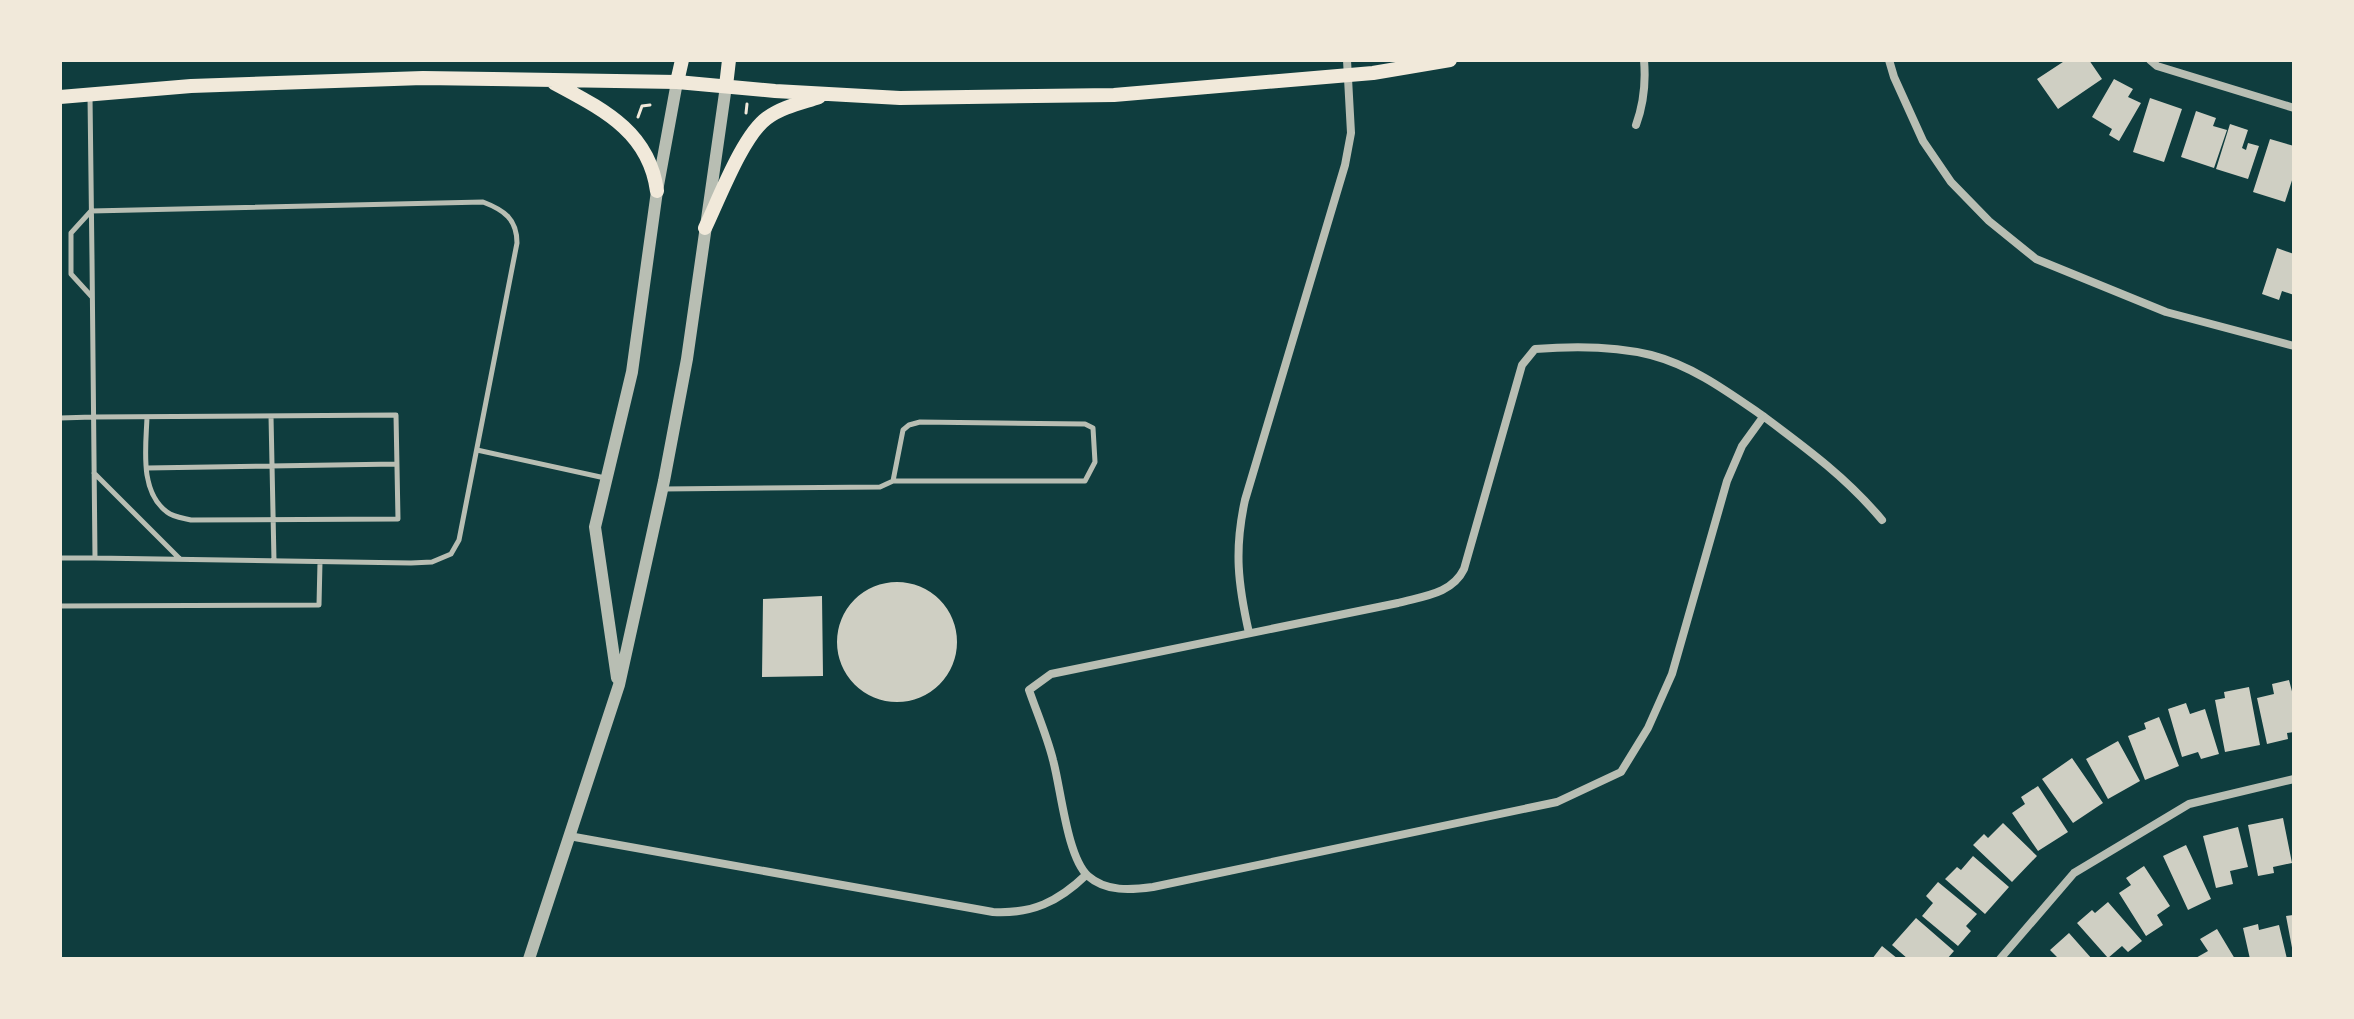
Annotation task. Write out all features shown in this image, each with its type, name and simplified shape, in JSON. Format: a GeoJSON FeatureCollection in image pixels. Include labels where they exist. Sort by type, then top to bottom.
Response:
{"type":"FeatureCollection","features":[{"type":"Feature","properties":{"kind":"main road"},"geometry":{"type":"LineString","coordinates":[[677,82],[682,60]]}},
{"type":"Feature","properties":{"kind":"main road"},"geometry":{"type":"LineString","coordinates":[[726,86],[729,60]]}},
{"type":"Feature","properties":{"kind":"main road"},"geometry":{"type":"LineString","coordinates":[[60,97],[191,86],[408,79],[677,82],[900,98],[1114,95],[1348,68],[1450,60]]}},
{"type":"Feature","properties":{"kind":"main road"},"geometry":{"type":"LineString","coordinates":[[550,81],[606,111],[633,135],[654,168],[657,191]]}},
{"type":"Feature","properties":{"kind":"main road"},"geometry":{"type":"LineString","coordinates":[[705,228],[751,133],[779,111],[828,94]]}},
{"type":"Feature","properties":{"kind":"street"},"geometry":{"type":"LineString","coordinates":[[1636,125],[1643,107],[1644,60]]}},
{"type":"Feature","properties":{"kind":"street"},"geometry":{"type":"LineString","coordinates":[[1889,60],[1923,141],[1951,182],[1989,221],[2036,259],[2166,312],[2294,346]]}},
{"type":"Feature","properties":{"kind":"street"},"geometry":{"type":"LineString","coordinates":[[2150,60],[2157,66],[2294,108]]}},
{"type":"Feature","properties":{"kind":"street"},"geometry":{"type":"LineString","coordinates":[[1249,633],[1236,560],[1238,531],[1345,165],[1351,133],[1348,68]]}},
{"type":"Feature","properties":{"kind":"street"},"geometry":{"type":"LineString","coordinates":[[619,685],[595,527],[632,372],[657,191],[677,82]]}},
{"type":"Feature","properties":{"kind":"street"},"geometry":{"type":"LineString","coordinates":[[529,959],[619,685],[687,359],[726,86]]}},
{"type":"Feature","properties":{"kind":"street"},"geometry":{"type":"LineString","coordinates":[[1763,417],[1742,446],[1727,481],[1672,674],[1648,728],[1621,772],[1557,802],[1153,887],[1113,888],[1086,875],[1069,835],[1053,761],[1029,690],[1051,674],[1398,603],[1437,593],[1457,583],[1464,569],[1522,365],[1535,349],[1609,350],[1650,355],[1712,381],[1763,417],[1845,479],[1882,520]]}},
{"type":"Feature","properties":{"kind":"street"},"geometry":{"type":"LineString","coordinates":[[2000,959],[2074,873],[2189,804],[2294,779]]}},
{"type":"Feature","properties":{"kind":"street"},"geometry":{"type":"LineString","coordinates":[[569,836],[993,912],[1035,910],[1056,900],[1086,875]]}},
{"type":"Feature","properties":{"kind":"lane"},"geometry":{"type":"LineString","coordinates":[[90,95],[95,558]]}},
{"type":"Feature","properties":{"kind":"lane"},"geometry":{"type":"LineString","coordinates":[[60,558],[432,562],[451,554],[459,540],[517,231],[510,217],[499,208],[483,202],[91,211],[71,233],[71,274],[92,297]]}},
{"type":"Feature","properties":{"kind":"lane"},"geometry":{"type":"LineString","coordinates":[[60,418],[93,417],[396,415],[398,519],[191,520],[169,514],[158,503],[150,487],[147,417]]}},
{"type":"Feature","properties":{"kind":"lane"},"geometry":{"type":"LineString","coordinates":[[271,416],[274,561]]}},
{"type":"Feature","properties":{"kind":"lane"},"geometry":{"type":"LineString","coordinates":[[662,489],[865,488],[880,487],[893,481],[1085,481],[1095,462],[1093,428],[1085,424],[920,422],[903,430],[893,481]]}},
{"type":"Feature","properties":{"kind":"lane"},"geometry":{"type":"LineString","coordinates":[[477,450],[606,478]]}},
{"type":"Feature","properties":{"kind":"lane"},"geometry":{"type":"LineString","coordinates":[[147,468],[397,464]]}},
{"type":"Feature","properties":{"kind":"lane"},"geometry":{"type":"LineString","coordinates":[[94,472],[180,559]]}},
{"type":"Feature","properties":{"kind":"lane"},"geometry":{"type":"LineString","coordinates":[[60,606],[319,605],[320,562]]}},
{"type":"Feature","properties":{"kind":"path"},"geometry":{"type":"LineString","coordinates":[[738,112],[746,113],[747,104]]}},
{"type":"Feature","properties":{"kind":"path"},"geometry":{"type":"LineString","coordinates":[[637,122],[641,107],[650,105]]}},
{"type":"Feature","properties":{"kind":"building"},"geometry":{"type":"Polygon","coordinates":[[[2066,60],[2089,60],[2102,79],[2058,109],[2037,79],[2066,60]]]}},
{"type":"Feature","properties":{"kind":"building"},"geometry":{"type":"Polygon","coordinates":[[[2114,79],[2133,89],[2128,97],[2141,103],[2119,141],[2109,135],[2112,129],[2092,117],[2114,79]]]}},
{"type":"Feature","properties":{"kind":"building"},"geometry":{"type":"Polygon","coordinates":[[[2150,98],[2182,109],[2164,162],[2133,152],[2150,98]]]}},
{"type":"Feature","properties":{"kind":"building"},"geometry":{"type":"Polygon","coordinates":[[[2196,111],[2216,118],[2213,126],[2227,130],[2214,168],[2181,157],[2196,111]]]}},
{"type":"Feature","properties":{"kind":"building"},"geometry":{"type":"Polygon","coordinates":[[[2230,124],[2248,130],[2242,148],[2246,150],[2248,143],[2259,146],[2248,179],[2216,169],[2230,124]]]}},
{"type":"Feature","properties":{"kind":"building"},"geometry":{"type":"Polygon","coordinates":[[[2270,139],[2294,146],[2294,174],[2285,202],[2253,192],[2270,139]]]}},
{"type":"Feature","properties":{"kind":"building"},"geometry":{"type":"Polygon","coordinates":[[[2277,248],[2294,254],[2294,295],[2282,291],[2279,300],[2262,294],[2277,248]]]}},
{"type":"Feature","properties":{"kind":"building"},"geometry":{"type":"Polygon","coordinates":[[[897,582],[920,587],[939,600],[952,619],[957,642],[952,665],[939,684],[920,697],[897,702],[874,697],[855,684],[842,665],[837,642],[842,619],[855,600],[874,587],[897,582]]]}},
{"type":"Feature","properties":{"kind":"building"},"geometry":{"type":"Polygon","coordinates":[[[822,596],[823,676],[762,677],[763,599],[822,596]]]}},
{"type":"Feature","properties":{"kind":"building"},"geometry":{"type":"Polygon","coordinates":[[[2289,680],[2294,699],[2294,732],[2287,733],[2288,739],[2267,744],[2257,698],[2274,694],[2272,684],[2289,680]]]}},
{"type":"Feature","properties":{"kind":"building"},"geometry":{"type":"Polygon","coordinates":[[[2249,687],[2260,745],[2225,752],[2215,700],[2225,698],[2224,692],[2249,687]]]}},
{"type":"Feature","properties":{"kind":"building"},"geometry":{"type":"Polygon","coordinates":[[[2186,703],[2190,714],[2205,709],[2219,754],[2201,759],[2198,752],[2182,757],[2168,709],[2186,703]]]}},
{"type":"Feature","properties":{"kind":"building"},"geometry":{"type":"Polygon","coordinates":[[[2159,717],[2179,766],[2145,780],[2128,736],[2146,729],[2144,723],[2159,717]]]}},
{"type":"Feature","properties":{"kind":"building"},"geometry":{"type":"Polygon","coordinates":[[[2118,741],[2140,781],[2108,799],[2086,759],[2118,741]]]}},
{"type":"Feature","properties":{"kind":"building"},"geometry":{"type":"Polygon","coordinates":[[[2072,758],[2103,803],[2073,823],[2042,779],[2072,758]]]}},
{"type":"Feature","properties":{"kind":"building"},"geometry":{"type":"Polygon","coordinates":[[[2038,786],[2068,832],[2038,851],[2012,813],[2025,804],[2021,797],[2038,786]]]}},
{"type":"Feature","properties":{"kind":"building"},"geometry":{"type":"Polygon","coordinates":[[[2283,818],[2292,863],[2273,867],[2274,873],[2258,876],[2248,825],[2283,818]]]}},
{"type":"Feature","properties":{"kind":"building"},"geometry":{"type":"Polygon","coordinates":[[[2003,823],[2037,856],[2012,882],[1973,845],[1984,834],[1988,838],[2003,823]]]}},
{"type":"Feature","properties":{"kind":"building"},"geometry":{"type":"Polygon","coordinates":[[[2238,827],[2248,867],[2230,871],[2233,884],[2216,888],[2203,836],[2238,827]]]}},
{"type":"Feature","properties":{"kind":"building"},"geometry":{"type":"Polygon","coordinates":[[[2186,845],[2211,899],[2188,910],[2163,856],[2186,845]]]}},
{"type":"Feature","properties":{"kind":"building"},"geometry":{"type":"Polygon","coordinates":[[[1973,856],[2009,887],[1985,914],[1945,879],[1957,867],[1961,870],[1973,856]]]}},
{"type":"Feature","properties":{"kind":"building"},"geometry":{"type":"Polygon","coordinates":[[[2144,866],[2170,906],[2157,915],[2163,925],[2146,936],[2119,893],[2131,885],[2126,878],[2144,866]]]}},
{"type":"Feature","properties":{"kind":"building"},"geometry":{"type":"Polygon","coordinates":[[[1938,882],[1977,914],[1966,926],[1971,931],[1958,946],[1922,916],[1933,903],[1926,896],[1938,882]]]}},
{"type":"Feature","properties":{"kind":"building"},"geometry":{"type":"Polygon","coordinates":[[[2108,902],[2142,941],[2128,952],[2122,946],[2108,958],[2077,923],[2108,902]]]}},
{"type":"Feature","properties":{"kind":"building"},"geometry":{"type":"Polygon","coordinates":[[[2293,915],[2294,953],[2286,916],[2293,915]]]}},
{"type":"Feature","properties":{"kind":"building"},"geometry":{"type":"Polygon","coordinates":[[[1916,918],[1954,951],[1947,959],[1908,959],[1892,945],[1916,918]]]}},
{"type":"Feature","properties":{"kind":"building"},"geometry":{"type":"Polygon","coordinates":[[[2258,924],[2259,930],[2279,925],[2287,959],[2250,959],[2243,928],[2258,924]]]}},
{"type":"Feature","properties":{"kind":"building"},"geometry":{"type":"Polygon","coordinates":[[[2217,929],[2235,959],[2194,959],[2208,951],[2200,939],[2217,929]]]}},
{"type":"Feature","properties":{"kind":"building"},"geometry":{"type":"Polygon","coordinates":[[[2069,933],[2092,959],[2059,959],[2050,950],[2069,933]]]}},
{"type":"Feature","properties":{"kind":"building"},"geometry":{"type":"Polygon","coordinates":[[[1882,946],[1898,959],[1872,959],[1882,946]]]}}]}
